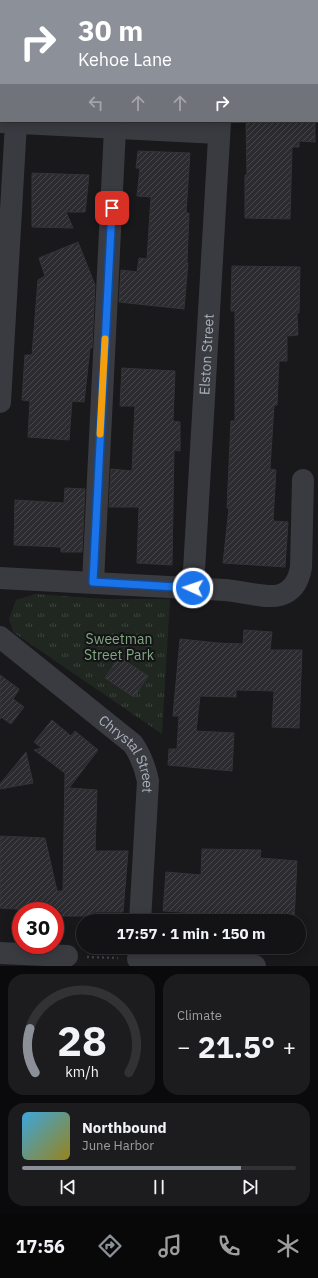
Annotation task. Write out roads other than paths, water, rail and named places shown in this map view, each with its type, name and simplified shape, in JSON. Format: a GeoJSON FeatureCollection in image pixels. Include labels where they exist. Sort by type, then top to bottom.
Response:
{"type":"FeatureCollection","features":[{"type":"Feature","properties":{"kind":"street"},"geometry":{"type":"LineString","coordinates":[[0,402],[8,122],[116,128],[220,127]]}},
{"type":"Feature","properties":{"kind":"street","name":"Elston Street"},"geometry":{"type":"LineString","coordinates":[[193,588],[220,127]]}},
{"type":"Feature","properties":{"kind":"street"},"geometry":{"type":"LineString","coordinates":[[93,582],[116,128]]}},
{"type":"Feature","properties":{"kind":"street"},"geometry":{"type":"LineString","coordinates":[[0,578],[228,590],[270,596],[279,595],[294,586],[299,577],[301,567],[302,480]]}},
{"type":"Feature","properties":{"kind":"street","name":"Chrystal Street"},"geometry":{"type":"LineString","coordinates":[[0,637],[133,744],[141,756],[146,768],[148,781],[140,914]]}},
{"type":"Feature","properties":{"kind":"street"},"geometry":{"type":"LineString","coordinates":[[0,953],[67,956]]}},
{"type":"Feature","properties":{"kind":"street"},"geometry":{"type":"LineString","coordinates":[[138,957],[255,966]]}},
{"type":"Feature","properties":{"kind":"park label","name":"Sweetman Street Park"},"geometry":{"type":"Point","coordinates":[119,648]}}]}
